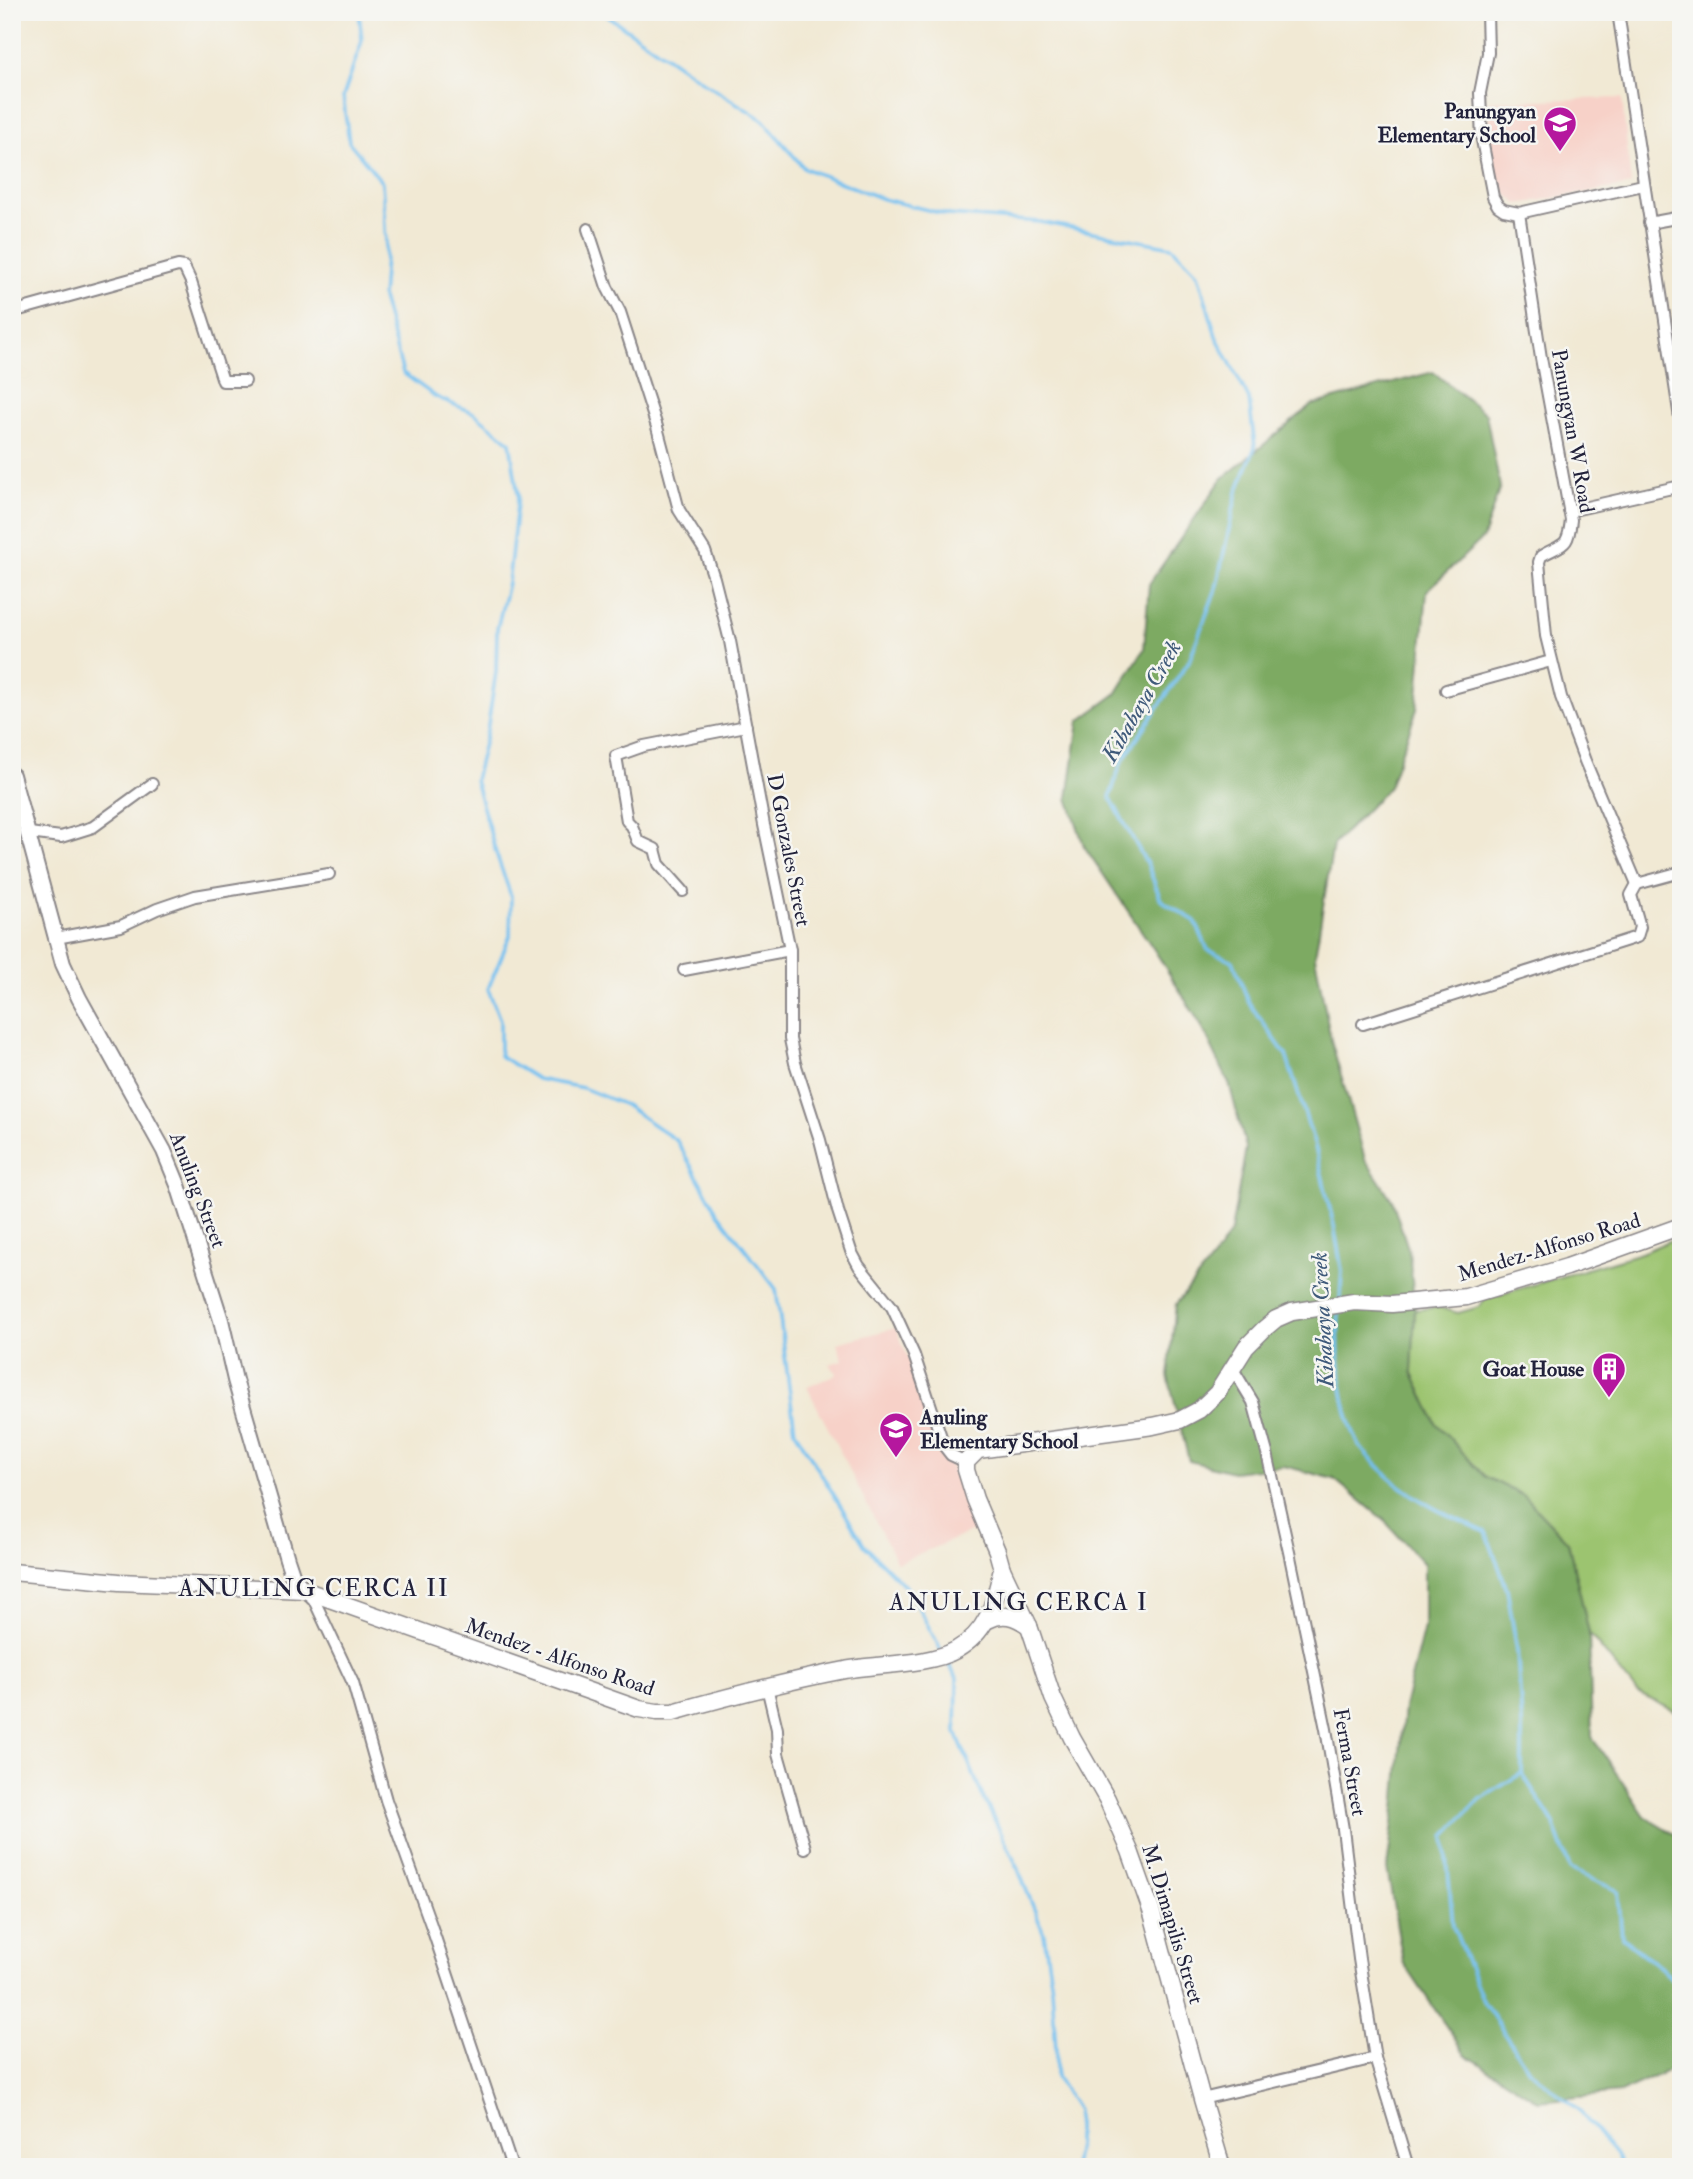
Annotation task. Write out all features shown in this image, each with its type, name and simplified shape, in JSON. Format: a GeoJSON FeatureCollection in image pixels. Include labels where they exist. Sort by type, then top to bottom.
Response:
{"type":"FeatureCollection","features":[{"type":"Feature","properties":{"kind":"main road","name":"Mendez-Alfonso Road"},"geometry":{"type":"LineString","coordinates":[[966,1462],[978,1450],[1180,1420],[1199,1410],[1217,1393],[1246,1348],[1276,1319],[1292,1312],[1354,1302],[1392,1304],[1466,1297],[1567,1267],[1681,1226]]}},
{"type":"Feature","properties":{"kind":"main road"},"geometry":{"type":"LineString","coordinates":[[966,1462],[969,1483],[997,1550],[1002,1569],[988,1620]]}},
{"type":"Feature","properties":{"kind":"main road","name":"M. Dimapilis Street"},"geometry":{"type":"LineString","coordinates":[[1002,1569],[1029,1626],[1053,1698],[1107,1800],[1130,1851],[1152,1913],[1222,2167]]}},
{"type":"Feature","properties":{"kind":"main road","name":"Mendez - Alfonso Road"},"geometry":{"type":"LineString","coordinates":[[12,1572],[119,1582],[304,1590],[639,1709],[657,1712],[673,1712],[848,1669],[931,1658],[954,1651],[975,1636],[988,1620]]}},
{"type":"Feature","properties":{"kind":"main road"},"geometry":{"type":"LineString","coordinates":[[988,1620],[997,1615],[1011,1616],[1029,1626]]}},
{"type":"Feature","properties":{"kind":"street"},"geometry":{"type":"LineString","coordinates":[[1488,12],[1488,53],[1479,93],[1482,140],[1493,197],[1498,206],[1519,213],[1643,185]]}},
{"type":"Feature","properties":{"kind":"street"},"geometry":{"type":"LineString","coordinates":[[1618,12],[1681,425]]}},
{"type":"Feature","properties":{"kind":"street","name":"Panungyan W Road"},"geometry":{"type":"LineString","coordinates":[[1519,213],[1541,358],[1571,520],[1568,540],[1541,556],[1539,562],[1546,636],[1561,697],[1584,761],[1637,884]]}},
{"type":"Feature","properties":{"kind":"street"},"geometry":{"type":"LineString","coordinates":[[1649,223],[1681,218]]}},
{"type":"Feature","properties":{"kind":"street","name":"D Gonzales Street"},"geometry":{"type":"LineString","coordinates":[[588,229],[607,287],[620,312],[657,427],[679,510],[705,551],[714,578],[730,641],[790,950],[790,1040],[838,1211],[859,1266],[892,1307],[914,1355],[944,1446],[951,1455],[966,1462]]}},
{"type":"Feature","properties":{"kind":"street"},"geometry":{"type":"LineString","coordinates":[[12,312],[178,265],[184,267],[191,282],[223,381],[245,381]]}},
{"type":"Feature","properties":{"kind":"street"},"geometry":{"type":"LineString","coordinates":[[1569,511],[1681,486]]}},
{"type":"Feature","properties":{"kind":"street"},"geometry":{"type":"LineString","coordinates":[[1446,690],[1551,661]]}},
{"type":"Feature","properties":{"kind":"street"},"geometry":{"type":"LineString","coordinates":[[683,891],[659,864],[655,849],[638,841],[627,821],[616,757],[644,746],[746,726]]}},
{"type":"Feature","properties":{"kind":"street","name":"Anuling Street"},"geometry":{"type":"LineString","coordinates":[[12,775],[63,964],[164,1151],[177,1185],[221,1320],[234,1380],[284,1549],[293,1577],[304,1590]]}},
{"type":"Feature","properties":{"kind":"street"},"geometry":{"type":"LineString","coordinates":[[29,833],[61,837],[93,827],[152,784]]}},
{"type":"Feature","properties":{"kind":"street"},"geometry":{"type":"LineString","coordinates":[[1363,1024],[1637,937],[1640,928],[1631,895],[1637,884],[1681,872]]}},
{"type":"Feature","properties":{"kind":"street"},"geometry":{"type":"LineString","coordinates":[[56,938],[121,926],[195,896],[329,874]]}},
{"type":"Feature","properties":{"kind":"street"},"geometry":{"type":"LineString","coordinates":[[684,970],[790,950]]}},
{"type":"Feature","properties":{"kind":"street","name":"Ferma Street"},"geometry":{"type":"LineString","coordinates":[[1233,1369],[1252,1402],[1267,1453],[1326,1729],[1375,2058],[1408,2167]]}},
{"type":"Feature","properties":{"kind":"street"},"geometry":{"type":"LineString","coordinates":[[304,1590],[314,1600],[353,1683],[386,1800],[427,1912],[512,2167]]}},
{"type":"Feature","properties":{"kind":"street"},"geometry":{"type":"LineString","coordinates":[[767,1688],[777,1729],[778,1754],[805,1848]]}},
{"type":"Feature","properties":{"kind":"street"},"geometry":{"type":"LineString","coordinates":[[1202,2099],[1375,2058]]}},
{"type":"Feature","properties":{"kind":"shaded area","name":"Panungyan Elementary School"},"geometry":{"type":"Polygon","coordinates":[[[1622,98],[1631,185],[1518,204],[1506,194],[1495,172],[1489,134],[1489,101],[1622,98]]]}},
{"type":"Feature","properties":{"kind":"shaded area","name":"Anuling Elementary School"},"geometry":{"type":"Polygon","coordinates":[[[896,1328],[976,1530],[897,1563],[807,1387],[837,1374],[830,1364],[843,1360],[837,1343],[896,1328]]]}},
{"type":"Feature","properties":{"kind":"green space"},"geometry":{"type":"Polygon","coordinates":[[[1433,372],[1486,414],[1500,487],[1483,538],[1427,591],[1417,709],[1389,787],[1333,845],[1315,956],[1331,1040],[1365,1159],[1392,1200],[1409,1251],[1415,1310],[1412,1371],[1436,1423],[1484,1476],[1524,1496],[1568,1542],[1589,1633],[1592,1737],[1645,1816],[1681,1838],[1681,2060],[1672,2069],[1620,2093],[1538,2101],[1465,2054],[1403,1962],[1387,1868],[1404,1707],[1424,1627],[1424,1564],[1384,1520],[1334,1479],[1284,1466],[1233,1472],[1189,1461],[1168,1376],[1176,1304],[1215,1256],[1231,1231],[1246,1148],[1229,1083],[1201,1025],[1084,846],[1068,798],[1079,721],[1116,694],[1144,649],[1149,584],[1222,479],[1312,405],[1433,372]]]}},
{"type":"Feature","properties":{"kind":"green space"},"geometry":{"type":"Polygon","coordinates":[[[1681,1236],[1679,1713],[1637,1693],[1589,1633],[1568,1542],[1524,1496],[1484,1476],[1435,1423],[1412,1371],[1415,1310],[1438,1307],[1458,1313],[1479,1307],[1485,1299],[1641,1253],[1681,1236]]]}},
{"type":"Feature","properties":{"kind":"waterway"},"geometry":{"type":"LineString","coordinates":[[359,12],[362,41],[343,97],[349,142],[382,182],[386,243],[382,298],[403,373],[436,397],[474,413],[510,442],[518,496],[508,583],[497,629],[496,672],[487,731],[475,780],[511,896],[510,936],[488,989],[500,1020],[500,1056],[537,1079],[583,1088],[625,1105],[677,1141],[717,1212],[776,1289],[795,1431],[865,1546],[909,1590],[942,1652]]}},
{"type":"Feature","properties":{"kind":"waterway","name":"Kibabaya Creek"},"geometry":{"type":"LineString","coordinates":[[602,12],[763,120],[804,168],[883,199],[948,215],[1040,222],[1172,247],[1198,274],[1216,336],[1249,399],[1255,447],[1237,492],[1216,589],[1189,661],[1121,763],[1110,797],[1148,866],[1161,900],[1195,921],[1208,950],[1233,961],[1249,1003],[1286,1055],[1315,1146],[1334,1226],[1342,1271],[1340,1300]]}},
{"type":"Feature","properties":{"kind":"waterway","name":"Kibabaya Creek"},"geometry":{"type":"LineString","coordinates":[[1339,1308],[1339,1360],[1344,1396],[1347,1413],[1361,1448],[1389,1477],[1415,1496],[1441,1512],[1486,1532],[1507,1589],[1517,1650],[1522,1773],[1554,1824],[1570,1869],[1618,1891],[1622,1938],[1660,1967],[1681,1988]]}},
{"type":"Feature","properties":{"kind":"waterway"},"geometry":{"type":"LineString","coordinates":[[945,1659],[957,1678],[956,1732],[982,1795],[1014,1859],[1044,1934],[1052,1988],[1056,2077],[1077,2110],[1077,2145],[1073,2167]]}},
{"type":"Feature","properties":{"kind":"waterway","name":"Kibabaya Creek"},"geometry":{"type":"LineString","coordinates":[[1522,1773],[1479,1800],[1445,1836],[1453,1926],[1483,2001],[1529,2070],[1581,2112],[1616,2155],[1622,2167]]}},
{"type":"Feature","properties":{"kind":"place","name":"Panungyan Elementary School"},"geometry":{"type":"Point","coordinates":[1560,153]}},
{"type":"Feature","properties":{"kind":"place","name":"Goat House"},"geometry":{"type":"Point","coordinates":[1609,1399]}},
{"type":"Feature","properties":{"kind":"place","name":"Anuling Elementary School"},"geometry":{"type":"Point","coordinates":[896,1459]}},
{"type":"Feature","properties":{"kind":"district","name":"ANULING CERCA II"},"geometry":{"type":"Point","coordinates":[314,1588]}},
{"type":"Feature","properties":{"kind":"district","name":"ANULING CERCA I"},"geometry":{"type":"Point","coordinates":[1019,1602]}}]}
